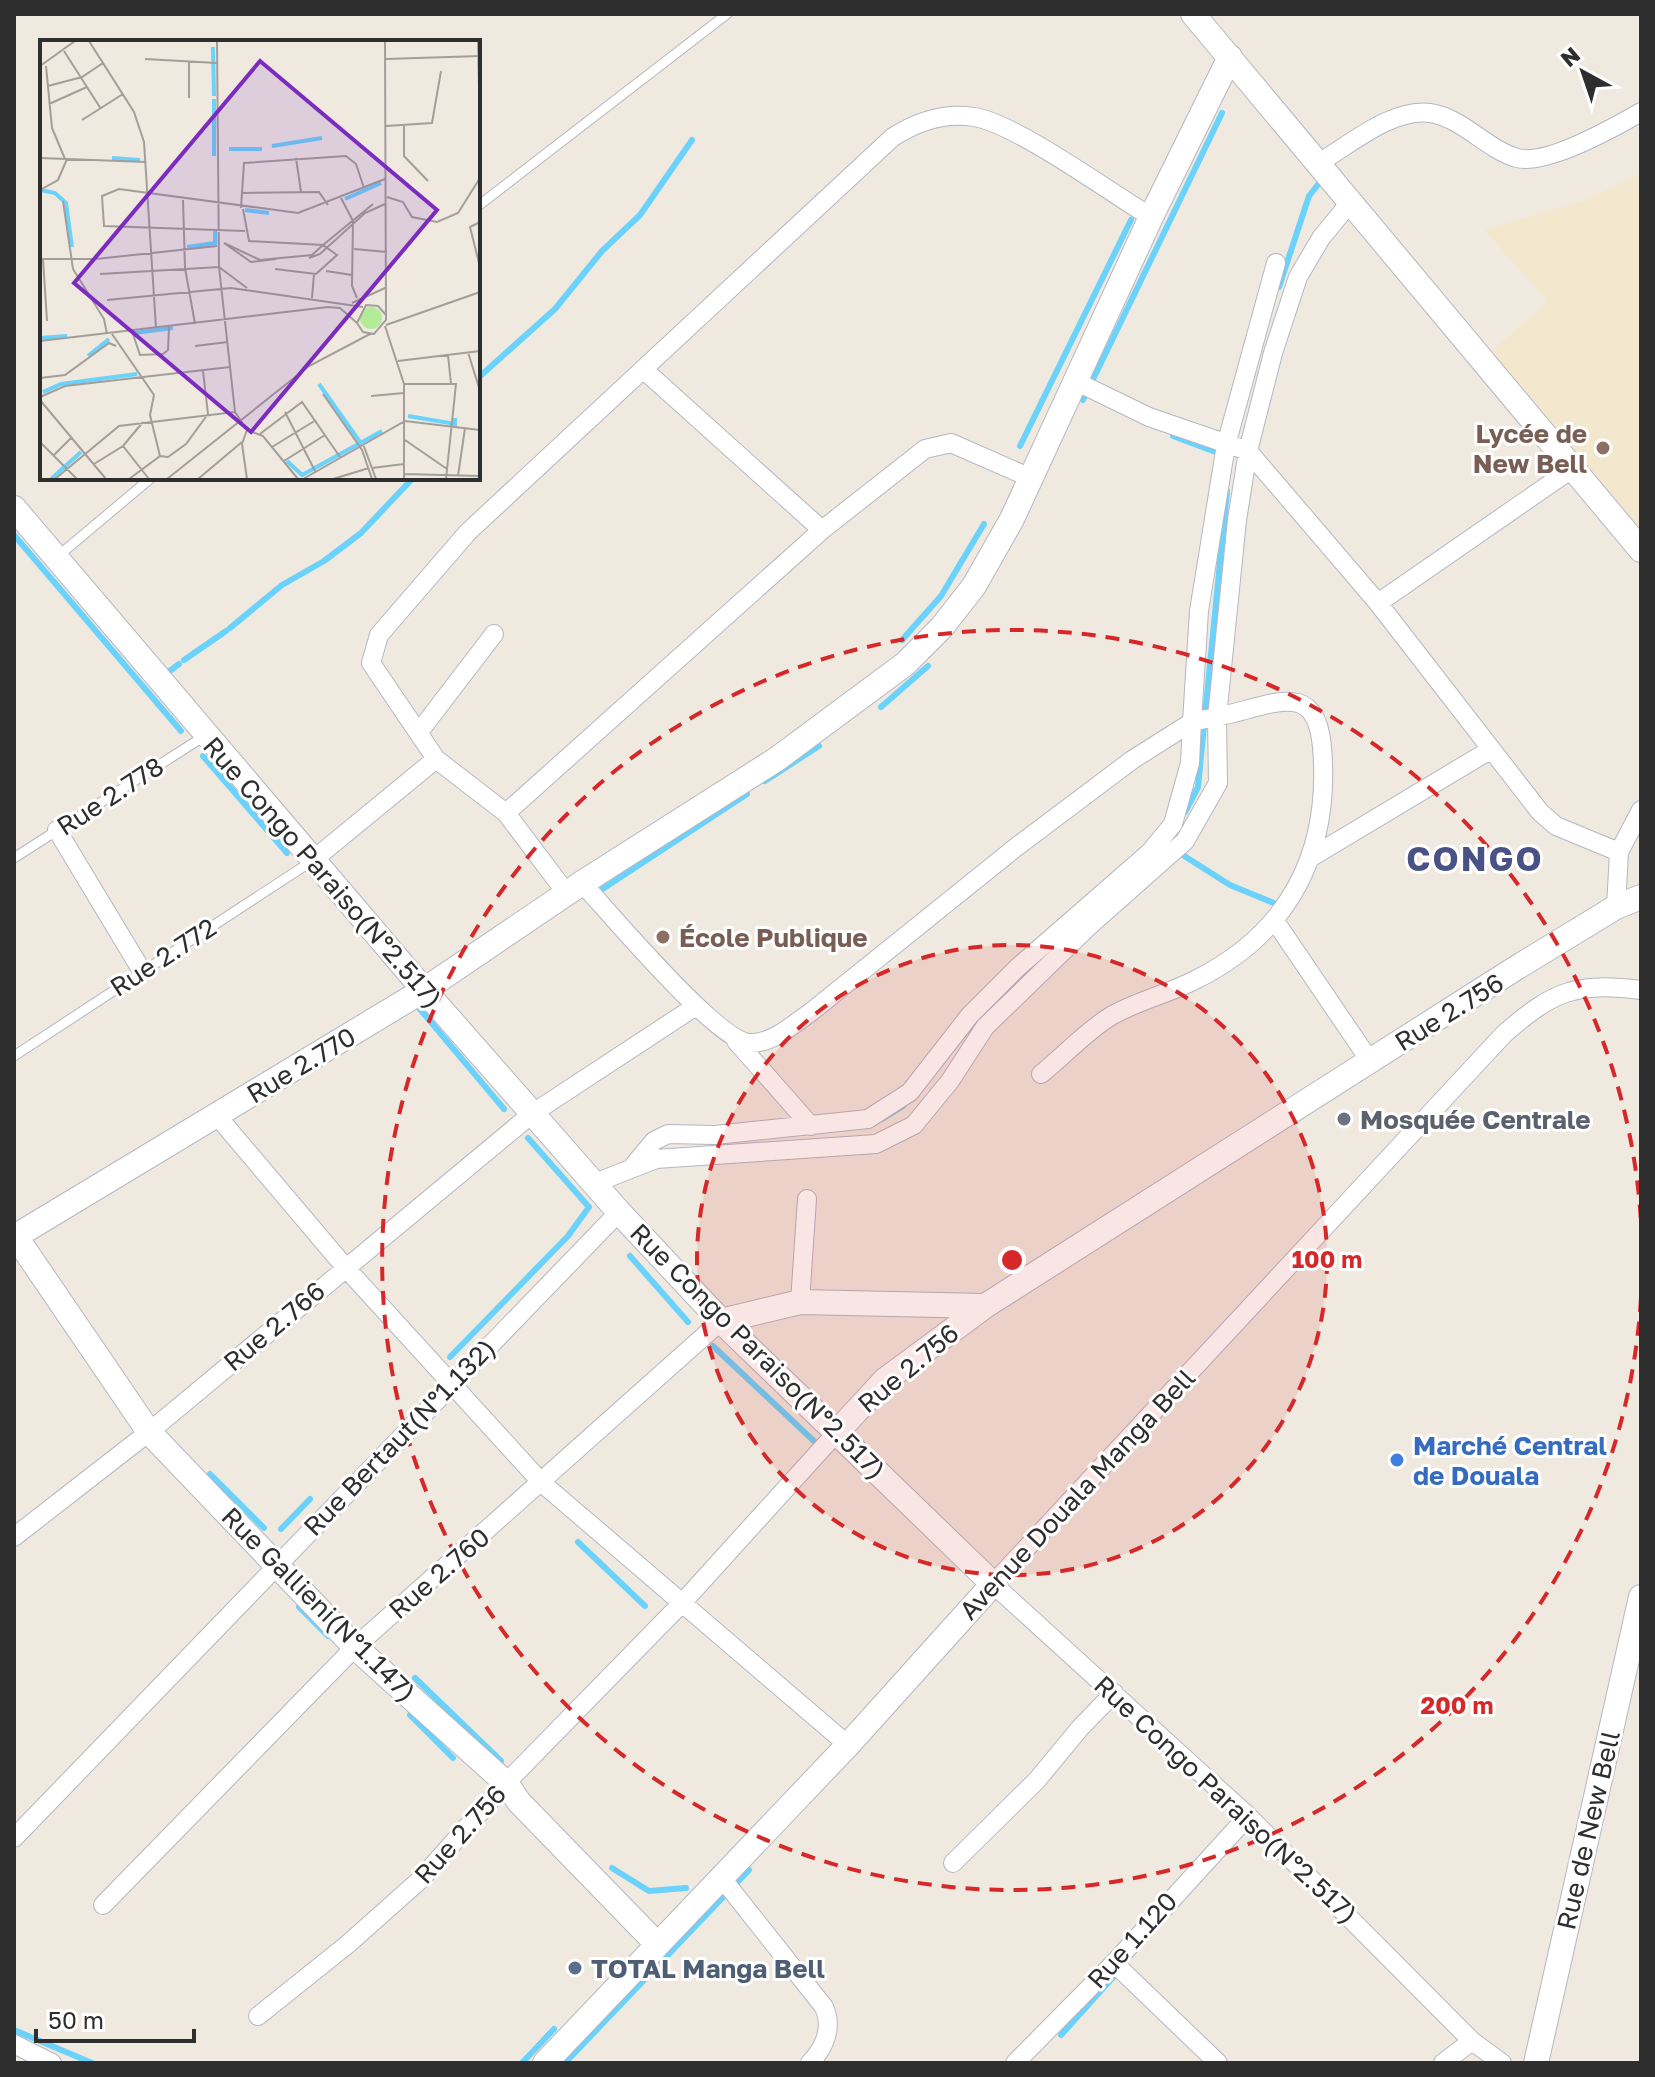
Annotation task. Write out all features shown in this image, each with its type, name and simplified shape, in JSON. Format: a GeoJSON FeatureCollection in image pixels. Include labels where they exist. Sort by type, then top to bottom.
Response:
{"type":"FeatureCollection","features":[{"type":"Feature","properties":{"kind":"street"},"geometry":{"type":"LineString","coordinates":[[1193,14],[1333,177],[1641,550]]}},
{"type":"Feature","properties":{"kind":"street","name":"Rue 2.770"},"geometry":{"type":"LineString","coordinates":[[15,1236],[218,1117],[424,990],[575,888],[777,759],[905,664],[942,627],[974,586],[1033,479],[1151,217],[1230,57]]}},
{"type":"Feature","properties":{"kind":"street"},"geometry":{"type":"LineString","coordinates":[[595,1183],[634,1165],[656,1159],[876,1144],[914,1125],[950,1081],[985,1027],[1088,927],[1185,841],[1218,783],[1217,717],[1237,520],[1248,451],[1298,277],[1321,238],[1333,177],[1394,118],[1429,113],[1467,128],[1518,158],[1549,156],[1641,112]]}},
{"type":"Feature","properties":{"kind":"street"},"geometry":{"type":"LineString","coordinates":[[811,1126],[736,1041],[575,888],[506,813],[436,759],[371,663],[379,635],[468,532],[893,137],[926,119],[959,115],[998,124],[1151,217]]}},
{"type":"Feature","properties":{"kind":"street"},"geometry":{"type":"LineString","coordinates":[[634,1165],[654,1141],[668,1134],[715,1135],[868,1119],[910,1092],[970,1015],[1017,968],[1150,852],[1173,824],[1190,763],[1199,611],[1226,445],[1276,263]]}},
{"type":"Feature","properties":{"kind":"street"},"geometry":{"type":"LineString","coordinates":[[643,369],[822,530]]}},
{"type":"Feature","properties":{"kind":"street"},"geometry":{"type":"LineString","coordinates":[[1075,381],[1149,417],[1248,451],[1310,528],[1378,603],[1490,750],[1556,826],[1619,852]]}},
{"type":"Feature","properties":{"kind":"street"},"geometry":{"type":"LineString","coordinates":[[506,813],[822,530],[933,445],[951,443],[1033,479]]}},
{"type":"Feature","properties":{"kind":"street"},"geometry":{"type":"LineString","coordinates":[[1378,603],[1573,468]]}},
{"type":"Feature","properties":{"kind":"street","name":"Rue Congo Paraiso(N°2.517)"},"geometry":{"type":"LineString","coordinates":[[14,508],[424,990],[619,1212],[721,1321],[993,1584],[1248,1816],[1472,2041],[1502,2063]]}},
{"type":"Feature","properties":{"kind":"street"},"geometry":{"type":"LineString","coordinates":[[419,732],[494,634]]}},
{"type":"Feature","properties":{"kind":"street"},"geometry":{"type":"LineString","coordinates":[[736,1041],[752,1043],[767,1040],[793,1024],[1015,848],[1132,760],[1192,722],[1276,701],[1297,700],[1310,709],[1320,728],[1325,786],[1310,858],[1299,887],[1275,921],[1229,961],[1195,980],[1111,1016],[1041,1074]]}},
{"type":"Feature","properties":{"kind":"street"},"geometry":{"type":"LineString","coordinates":[[1310,858],[1490,750]]}},
{"type":"Feature","properties":{"kind":"street"},"geometry":{"type":"LineString","coordinates":[[313,860],[436,759]]}},
{"type":"Feature","properties":{"kind":"street"},"geometry":{"type":"LineString","coordinates":[[1616,907],[1619,852],[1641,810]]}},
{"type":"Feature","properties":{"kind":"street"},"geometry":{"type":"LineString","coordinates":[[57,830],[142,971]]}},
{"type":"Feature","properties":{"kind":"street","name":"Rue 2.756"},"geometry":{"type":"LineString","coordinates":[[258,2016],[401,1899],[506,1783],[683,1602],[885,1380],[985,1306],[1616,907],[1641,897]]}},
{"type":"Feature","properties":{"kind":"street"},"geometry":{"type":"LineString","coordinates":[[1275,921],[1370,1061]]}},
{"type":"Feature","properties":{"kind":"street","name":"Avenue Douala Manga Bell"},"geometry":{"type":"LineString","coordinates":[[545,2063],[848,1745],[993,1584],[1504,1034],[1534,1008],[1571,989],[1607,986],[1641,990]]}},
{"type":"Feature","properties":{"kind":"street","name":"Rue 2.766"},"geometry":{"type":"LineString","coordinates":[[14,1537],[149,1432],[533,1113],[696,1006]]}},
{"type":"Feature","properties":{"kind":"street"},"geometry":{"type":"LineString","coordinates":[[218,1117],[345,1267],[542,1483],[848,1745]]}},
{"type":"Feature","properties":{"kind":"street"},"geometry":{"type":"LineString","coordinates":[[800,1302],[807,1199]]}},
{"type":"Feature","properties":{"kind":"street","name":"Rue Bertaut(N°1.132)"},"geometry":{"type":"LineString","coordinates":[[14,1838],[619,1212]]}},
{"type":"Feature","properties":{"kind":"street","name":"Rue Gallieni(N°1.147)"},"geometry":{"type":"LineString","coordinates":[[15,1236],[149,1432],[355,1647],[506,1783],[519,1802],[657,1944]]}},
{"type":"Feature","properties":{"kind":"street"},"geometry":{"type":"LineString","coordinates":[[721,1321],[800,1302],[985,1306]]}},
{"type":"Feature","properties":{"kind":"street","name":"Rue 2.760"},"geometry":{"type":"LineString","coordinates":[[103,1905],[355,1647],[721,1321]]}},
{"type":"Feature","properties":{"kind":"street","name":"Rue de New Bell"},"geometry":{"type":"LineString","coordinates":[[1536,2063],[1641,1597]]}},
{"type":"Feature","properties":{"kind":"street"},"geometry":{"type":"LineString","coordinates":[[953,1863],[1037,1780],[1114,1693]]}},
{"type":"Feature","properties":{"kind":"street","name":"Rue 1.120"},"geometry":{"type":"LineString","coordinates":[[1015,2063],[1114,1963],[1248,1816]]}},
{"type":"Feature","properties":{"kind":"street"},"geometry":{"type":"LineString","coordinates":[[721,1877],[829,2017],[826,2039],[810,2063]]}},
{"type":"Feature","properties":{"kind":"street"},"geometry":{"type":"LineString","coordinates":[[1114,1963],[1218,2063]]}},
{"type":"Feature","properties":{"kind":"street"},"geometry":{"type":"LineString","coordinates":[[1443,2063],[1472,2041]]}},
{"type":"Feature","properties":{"kind":"street"},"geometry":{"type":"LineString","coordinates":[[14,2044],[52,2063]]}},
{"type":"Feature","properties":{"kind":"lane"},"geometry":{"type":"LineString","coordinates":[[480,204],[727,14]]}},
{"type":"Feature","properties":{"kind":"lane"},"geometry":{"type":"LineString","coordinates":[[57,557],[149,480]]}},
{"type":"Feature","properties":{"kind":"lane","name":"Rue 2.778"},"geometry":{"type":"LineString","coordinates":[[14,858],[206,735]]}},
{"type":"Feature","properties":{"kind":"lane","name":"Rue 2.772"},"geometry":{"type":"LineString","coordinates":[[14,1056],[313,860]]}},
{"type":"Feature","properties":{"kind":"shaded area","name":"Lycée de New Bell"},"geometry":{"type":"Polygon","coordinates":[[[1641,173],[1641,542],[1487,355],[1548,301],[1484,230],[1583,201],[1641,173]]]}},
{"type":"Feature","properties":{"kind":"waterway"},"geometry":{"type":"LineString","coordinates":[[1083,400],[1222,113]]}},
{"type":"Feature","properties":{"kind":"waterway"},"geometry":{"type":"LineString","coordinates":[[480,376],[555,309],[602,251],[640,215],[692,140]]}},
{"type":"Feature","properties":{"kind":"waterway"},"geometry":{"type":"LineString","coordinates":[[1279,287],[1309,196],[1324,177]]}},
{"type":"Feature","properties":{"kind":"waterway"},"geometry":{"type":"LineString","coordinates":[[1020,446],[1131,220]]}},
{"type":"Feature","properties":{"kind":"waterway"},"geometry":{"type":"LineString","coordinates":[[1173,436],[1221,454]]}},
{"type":"Feature","properties":{"kind":"waterway"},"geometry":{"type":"LineString","coordinates":[[230,628],[282,585],[324,561],[361,533],[411,480]]}},
{"type":"Feature","properties":{"kind":"waterway"},"geometry":{"type":"LineString","coordinates":[[1185,812],[1198,787],[1227,491]]}},
{"type":"Feature","properties":{"kind":"waterway"},"geometry":{"type":"LineString","coordinates":[[902,640],[941,596],[984,524]]}},
{"type":"Feature","properties":{"kind":"waterway"},"geometry":{"type":"LineString","coordinates":[[14,535],[181,731]]}},
{"type":"Feature","properties":{"kind":"waterway"},"geometry":{"type":"LineString","coordinates":[[184,660],[226,631]]}},
{"type":"Feature","properties":{"kind":"waterway"},"geometry":{"type":"LineString","coordinates":[[163,676],[179,664]]}},
{"type":"Feature","properties":{"kind":"waterway"},"geometry":{"type":"LineString","coordinates":[[881,707],[928,666]]}},
{"type":"Feature","properties":{"kind":"waterway"},"geometry":{"type":"LineString","coordinates":[[765,781],[819,746]]}},
{"type":"Feature","properties":{"kind":"waterway"},"geometry":{"type":"LineString","coordinates":[[203,756],[287,853]]}},
{"type":"Feature","properties":{"kind":"waterway"},"geometry":{"type":"LineString","coordinates":[[595,894],[747,794]]}},
{"type":"Feature","properties":{"kind":"waterway"},"geometry":{"type":"LineString","coordinates":[[1178,852],[1230,885],[1276,904]]}},
{"type":"Feature","properties":{"kind":"waterway"},"geometry":{"type":"LineString","coordinates":[[419,1008],[504,1109]]}},
{"type":"Feature","properties":{"kind":"waterway"},"geometry":{"type":"LineString","coordinates":[[882,1119],[903,1106]]}},
{"type":"Feature","properties":{"kind":"waterway"},"geometry":{"type":"LineString","coordinates":[[450,1357],[568,1236],[589,1207],[528,1138]]}},
{"type":"Feature","properties":{"kind":"waterway"},"geometry":{"type":"LineString","coordinates":[[630,1256],[688,1322]]}},
{"type":"Feature","properties":{"kind":"waterway"},"geometry":{"type":"LineString","coordinates":[[713,1346],[817,1444]]}},
{"type":"Feature","properties":{"kind":"waterway"},"geometry":{"type":"LineString","coordinates":[[210,1474],[264,1528]]}},
{"type":"Feature","properties":{"kind":"waterway"},"geometry":{"type":"LineString","coordinates":[[281,1529],[310,1499]]}},
{"type":"Feature","properties":{"kind":"waterway"},"geometry":{"type":"LineString","coordinates":[[578,1542],[645,1606]]}},
{"type":"Feature","properties":{"kind":"waterway"},"geometry":{"type":"LineString","coordinates":[[299,1607],[328,1636]]}},
{"type":"Feature","properties":{"kind":"waterway"},"geometry":{"type":"LineString","coordinates":[[415,1678],[501,1761]]}},
{"type":"Feature","properties":{"kind":"waterway"},"geometry":{"type":"LineString","coordinates":[[410,1715],[453,1758]]}},
{"type":"Feature","properties":{"kind":"waterway"},"geometry":{"type":"LineString","coordinates":[[612,1868],[649,1891],[686,1888]]}},
{"type":"Feature","properties":{"kind":"waterway"},"geometry":{"type":"LineString","coordinates":[[565,2063],[749,1870]]}},
{"type":"Feature","properties":{"kind":"waterway"},"geometry":{"type":"LineString","coordinates":[[1061,2035],[1116,1974]]}},
{"type":"Feature","properties":{"kind":"waterway"},"geometry":{"type":"LineString","coordinates":[[522,2063],[554,2029]]}},
{"type":"Feature","properties":{"kind":"waterway"},"geometry":{"type":"LineString","coordinates":[[14,2030],[92,2063]]}},
{"type":"Feature","properties":{"kind":"place","name":"Lycée de New Bell"},"geometry":{"type":"Point","coordinates":[1603,448]}},
{"type":"Feature","properties":{"kind":"place","name":"École Publique"},"geometry":{"type":"Point","coordinates":[663,937]}},
{"type":"Feature","properties":{"kind":"place","name":"Mosquée Centrale"},"geometry":{"type":"Point","coordinates":[1344,1119]}},
{"type":"Feature","properties":{"kind":"place","name":"Marché Central de Douala"},"geometry":{"type":"Point","coordinates":[1397,1460]}},
{"type":"Feature","properties":{"kind":"place","name":"TOTAL Manga Bell"},"geometry":{"type":"Point","coordinates":[575,1968]}},
{"type":"Feature","properties":{"kind":"district","name":"CONGO"},"geometry":{"type":"Point","coordinates":[1475,858]}}]}
